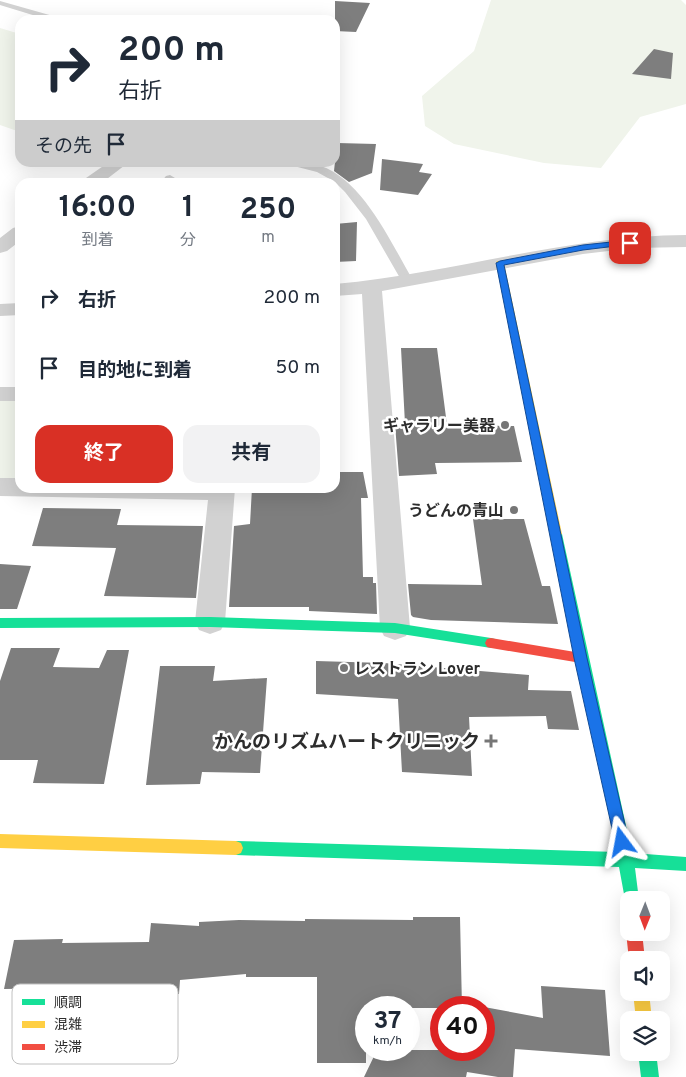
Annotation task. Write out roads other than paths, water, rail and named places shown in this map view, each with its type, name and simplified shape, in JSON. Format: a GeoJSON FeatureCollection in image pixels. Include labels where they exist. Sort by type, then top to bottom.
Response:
{"type":"FeatureCollection","features":[{"type":"Feature","properties":{"kind":"street"},"geometry":{"type":"LineString","coordinates":[[98,178],[114,167]]}},
{"type":"Feature","properties":{"kind":"street"},"geometry":{"type":"LineString","coordinates":[[0,246],[15,236]]}},
{"type":"Feature","properties":{"kind":"street"},"geometry":{"type":"LineString","coordinates":[[340,290],[372,288],[408,282],[583,248],[645,241],[686,240]]}},
{"type":"Feature","properties":{"kind":"street"},"geometry":{"type":"LineString","coordinates":[[500,263],[581,658],[626,860],[629,891]]}},
{"type":"Feature","properties":{"kind":"street"},"geometry":{"type":"LineString","coordinates":[[372,288],[395,628]]}},
{"type":"Feature","properties":{"kind":"street"},"geometry":{"type":"LineString","coordinates":[[0,310],[15,308]]}},
{"type":"Feature","properties":{"kind":"street"},"geometry":{"type":"LineString","coordinates":[[0,394],[15,394]]}},
{"type":"Feature","properties":{"kind":"street"},"geometry":{"type":"LineString","coordinates":[[0,487],[15,487]]}},
{"type":"Feature","properties":{"kind":"street"},"geometry":{"type":"LineString","coordinates":[[210,622],[222,493]]}},
{"type":"Feature","properties":{"kind":"street"},"geometry":{"type":"LineString","coordinates":[[0,622],[210,622],[395,628],[581,658]]}},
{"type":"Feature","properties":{"kind":"street"},"geometry":{"type":"LineString","coordinates":[[0,841],[626,860],[686,864]]}},
{"type":"Feature","properties":{"kind":"street"},"geometry":{"type":"LineString","coordinates":[[648,1061],[650,1077]]}},
{"type":"Feature","properties":{"kind":"lane"},"geometry":{"type":"LineString","coordinates":[[0,3],[40,15]]}},
{"type":"Feature","properties":{"kind":"lane"},"geometry":{"type":"LineString","coordinates":[[306,167],[320,170],[335,178]]}},
{"type":"Feature","properties":{"kind":"lane"},"geometry":{"type":"LineString","coordinates":[[340,180],[366,212],[408,282]]}},
{"type":"Feature","properties":{"kind":"place","name":"ギャラリー美器"},"geometry":{"type":"Point","coordinates":[505,425]}},
{"type":"Feature","properties":{"kind":"place","name":"うどんの青山"},"geometry":{"type":"Point","coordinates":[514,510]}},
{"type":"Feature","properties":{"kind":"place","name":"レストラン Lover"},"geometry":{"type":"Point","coordinates":[344,668]}},
{"type":"Feature","properties":{"kind":"place","name":"かんのリズムハートクリニック"},"geometry":{"type":"Point","coordinates":[491,741]}}]}
